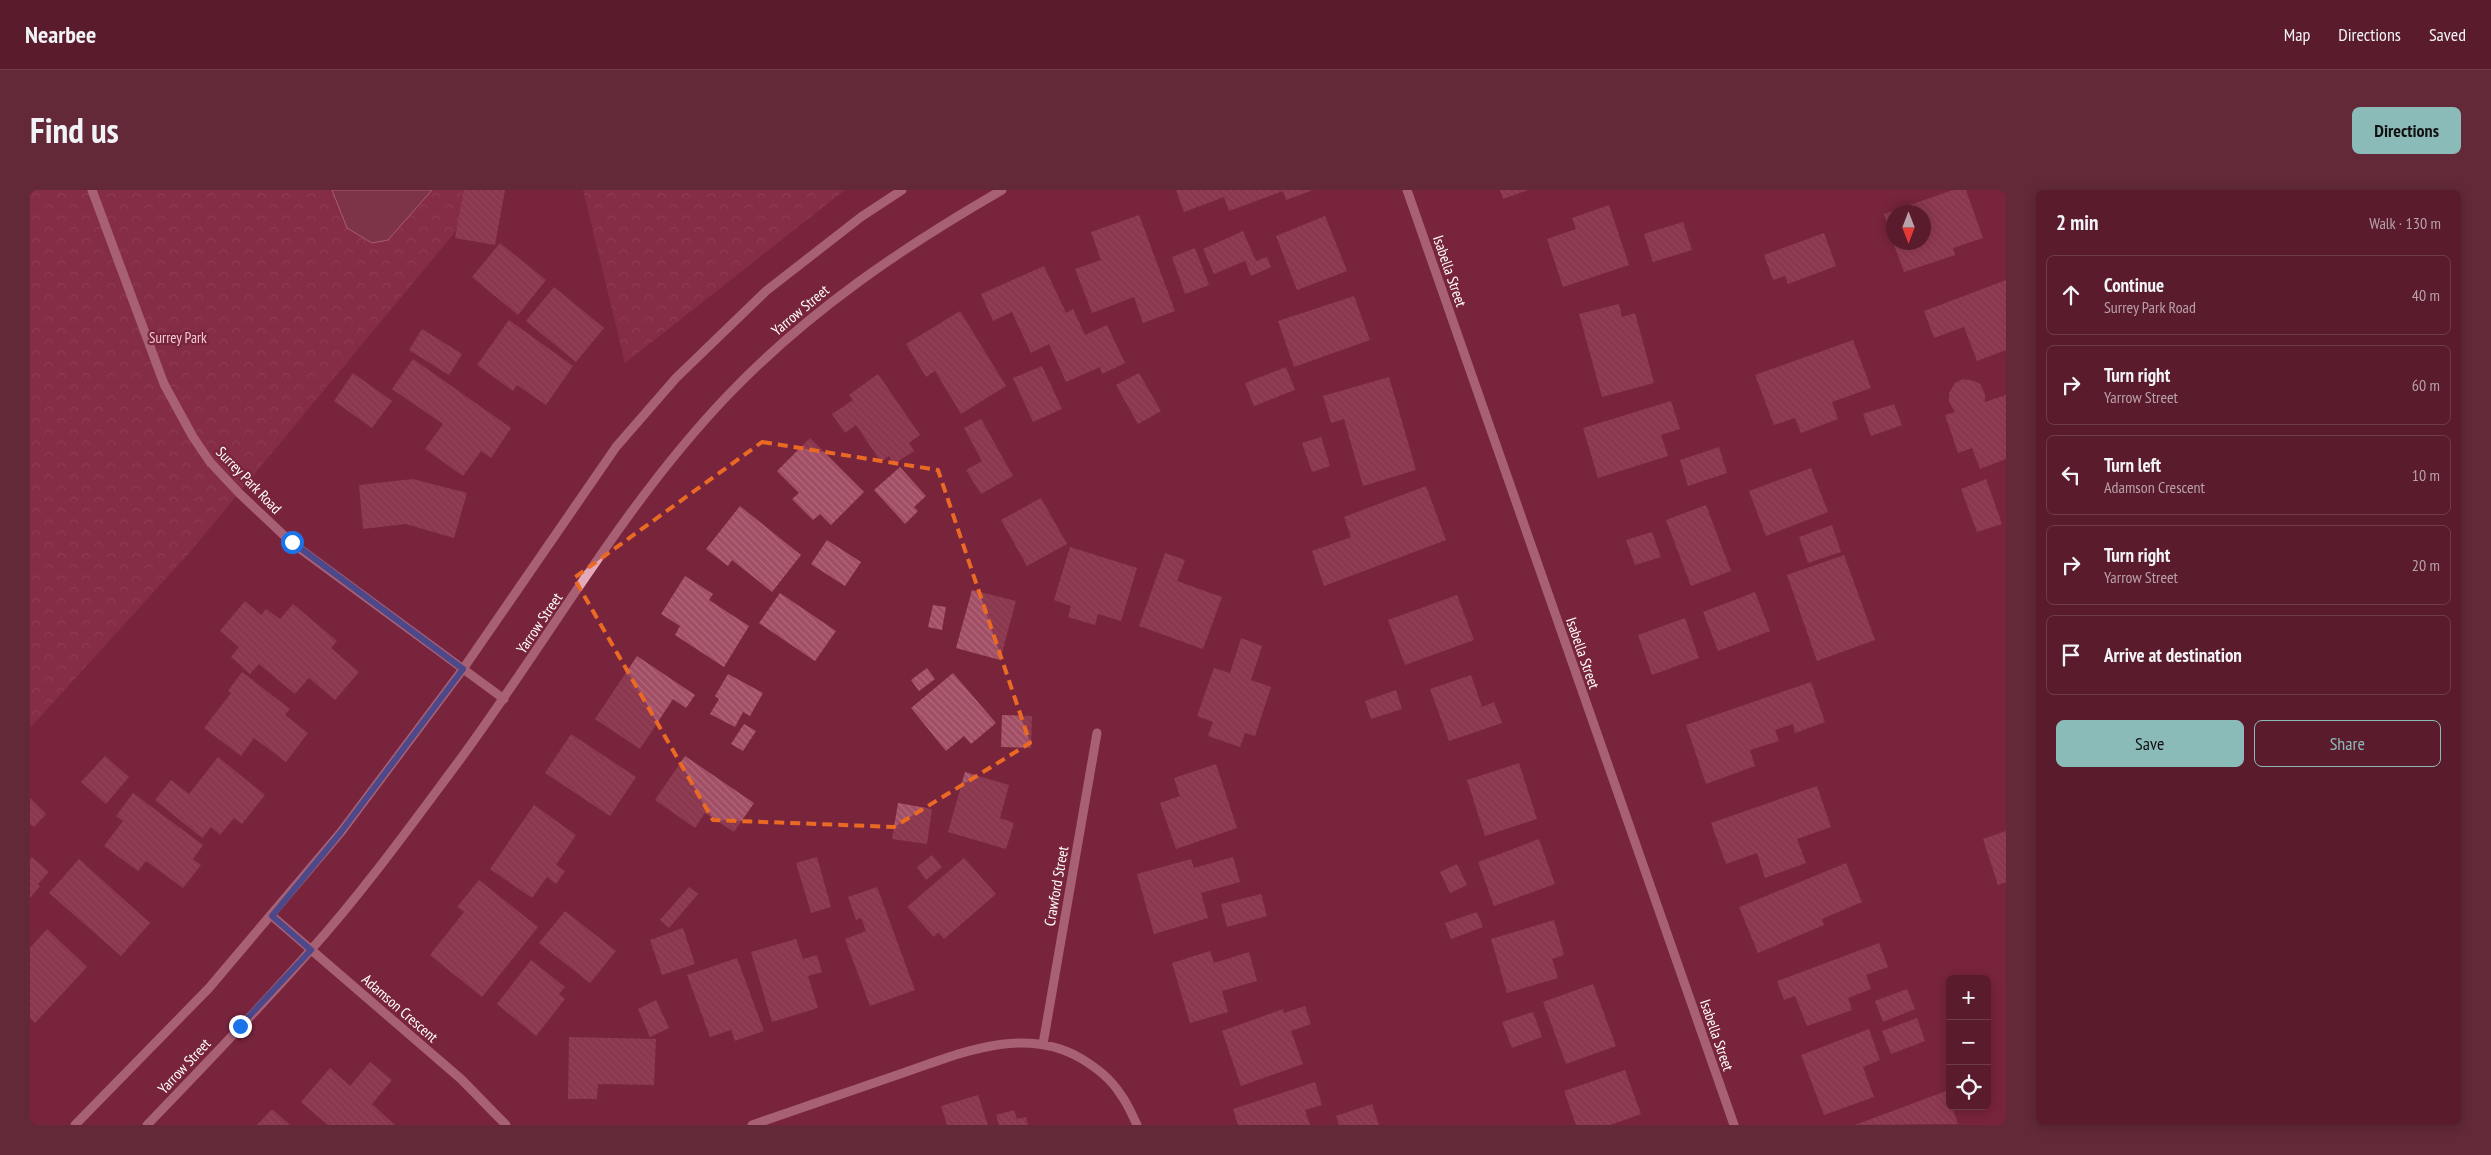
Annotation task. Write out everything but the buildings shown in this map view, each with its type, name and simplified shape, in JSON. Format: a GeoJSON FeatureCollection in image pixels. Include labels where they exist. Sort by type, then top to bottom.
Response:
{"type":"FeatureCollection","features":[{"type":"Feature","properties":{"kind":"street","name":"Surrey Park Road"},"geometry":{"type":"LineString","coordinates":[[92,190],[164,384],[192,438],[210,462],[239,493],[292,542],[504,699]]}},
{"type":"Feature","properties":{"kind":"street"},"geometry":{"type":"LineString","coordinates":[[75,1125],[209,988],[272,916],[341,832],[463,669],[616,447],[676,378],[766,291],[861,217],[902,190]]}},
{"type":"Feature","properties":{"kind":"street","name":"Yarrow Street"},"geometry":{"type":"LineString","coordinates":[[147,1125],[311,950],[386,856],[504,699],[627,518],[688,440],[730,393],[781,343],[834,299],[889,259],[1002,190]]}},
{"type":"Feature","properties":{"kind":"street","name":"Isabella Street"},"geometry":{"type":"LineString","coordinates":[[1407,190],[1734,1125]]}},
{"type":"Feature","properties":{"kind":"street","name":"Crawford Street"},"geometry":{"type":"LineString","coordinates":[[1043,1044],[1097,732]]}},
{"type":"Feature","properties":{"kind":"street","name":"Adamson Crescent"},"geometry":{"type":"LineString","coordinates":[[272,916],[461,1079],[506,1125]]}},
{"type":"Feature","properties":{"kind":"street"},"geometry":{"type":"LineString","coordinates":[[752,1125],[986,1047],[1018,1041],[1043,1044],[1068,1051],[1100,1070],[1122,1095],[1137,1125]]}},
{"type":"Feature","properties":{"kind":"highlighted area"},"geometry":{"type":"Polygon","coordinates":[[[762,442],[938,470],[1030,743],[894,827],[713,820],[574,578],[762,442]]]}},
{"type":"Feature","properties":{"kind":"green space","name":"Surrey Park"},"geometry":{"type":"Polygon","coordinates":[[[30,190],[490,190],[189,553],[30,728],[30,190]]]}},
{"type":"Feature","properties":{"kind":"green space"},"geometry":{"type":"Polygon","coordinates":[[[583,190],[845,190],[625,363],[583,190]]]}},
{"type":"Feature","properties":{"kind":"shaded area"},"geometry":{"type":"Polygon","coordinates":[[[332,190],[432,190],[388,240],[372,243],[347,228],[332,190]]]}},
{"type":"Feature","properties":{"kind":"route"},"geometry":{"type":"LineString","coordinates":[[240,1026],[311,950],[272,916],[341,832],[409,744],[463,669],[292,542]]}}]}
